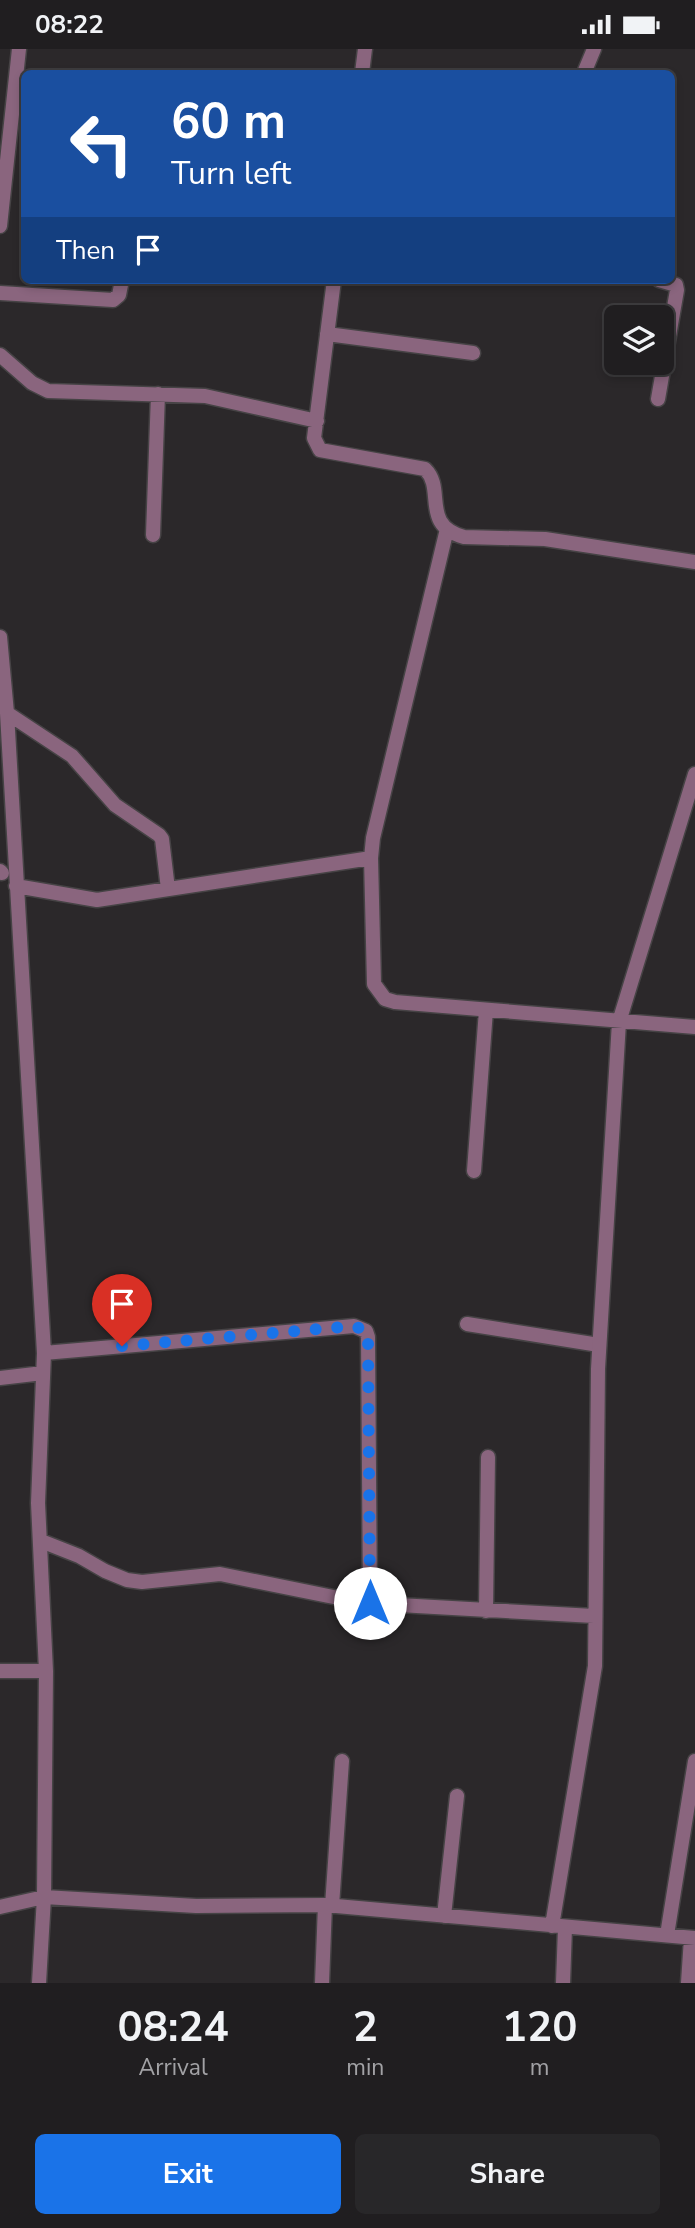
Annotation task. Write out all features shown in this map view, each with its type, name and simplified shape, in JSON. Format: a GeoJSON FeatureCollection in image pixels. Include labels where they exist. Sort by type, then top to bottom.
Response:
{"type":"FeatureCollection","features":[{"type":"Feature","properties":{"kind":"street"},"geometry":{"type":"LineString","coordinates":[[0,226],[19,49]]}},
{"type":"Feature","properties":{"kind":"street"},"geometry":{"type":"LineString","coordinates":[[362,70],[365,49]]}},
{"type":"Feature","properties":{"kind":"street"},"geometry":{"type":"LineString","coordinates":[[585,70],[594,49]]}},
{"type":"Feature","properties":{"kind":"street"},"geometry":{"type":"LineString","coordinates":[[8,166],[21,168]]}},
{"type":"Feature","properties":{"kind":"street"},"geometry":{"type":"LineString","coordinates":[[0,293],[113,300],[119,295],[121,284]]}},
{"type":"Feature","properties":{"kind":"street"},"geometry":{"type":"LineString","coordinates":[[333,284],[314,438],[320,450],[425,469],[431,477],[437,517],[447,529],[464,537],[545,539],[695,562]]}},
{"type":"Feature","properties":{"kind":"street"},"geometry":{"type":"LineString","coordinates":[[658,399],[677,290],[675,284]]}},
{"type":"Feature","properties":{"kind":"street"},"geometry":{"type":"LineString","coordinates":[[327,334],[473,353]]}},
{"type":"Feature","properties":{"kind":"street"},"geometry":{"type":"LineString","coordinates":[[0,355],[32,383],[48,391],[212,397],[317,421]]}},
{"type":"Feature","properties":{"kind":"street"},"geometry":{"type":"LineString","coordinates":[[153,535],[158,394]]}},
{"type":"Feature","properties":{"kind":"street"},"geometry":{"type":"LineString","coordinates":[[447,529],[373,838],[371,858],[374,984],[385,999],[395,1002],[695,1027]]}},
{"type":"Feature","properties":{"kind":"street"},"geometry":{"type":"LineString","coordinates":[[0,637],[7,713],[4,871],[16,886],[44,1353],[38,1503],[46,1671],[44,1897],[39,1983]]}},
{"type":"Feature","properties":{"kind":"street"},"geometry":{"type":"LineString","coordinates":[[7,713],[72,757],[115,805],[159,835],[162,839],[168,889]]}},
{"type":"Feature","properties":{"kind":"street"},"geometry":{"type":"LineString","coordinates":[[563,1983],[559,1927],[593,1685],[596,1646],[594,1616],[599,1345],[619,1022],[695,775]]}},
{"type":"Feature","properties":{"kind":"street"},"geometry":{"type":"LineString","coordinates":[[16,886],[90,900],[371,858]]}},
{"type":"Feature","properties":{"kind":"street"},"geometry":{"type":"LineString","coordinates":[[474,1171],[486,1010]]}},
{"type":"Feature","properties":{"kind":"street"},"geometry":{"type":"LineString","coordinates":[[467,1324],[599,1345]]}},
{"type":"Feature","properties":{"kind":"street"},"geometry":{"type":"LineString","coordinates":[[44,1353],[354,1326],[366,1331],[370,1603]]}},
{"type":"Feature","properties":{"kind":"street"},"geometry":{"type":"LineString","coordinates":[[0,1378],[43,1373]]}},
{"type":"Feature","properties":{"kind":"street"},"geometry":{"type":"LineString","coordinates":[[486,1611],[488,1457]]}},
{"type":"Feature","properties":{"kind":"street"},"geometry":{"type":"LineString","coordinates":[[40,1541],[72,1553],[127,1580],[142,1582],[220,1574],[370,1603],[594,1616]]}},
{"type":"Feature","properties":{"kind":"street"},"geometry":{"type":"LineString","coordinates":[[0,1671],[46,1671]]}},
{"type":"Feature","properties":{"kind":"street"},"geometry":{"type":"LineString","coordinates":[[322,1983],[342,1761]]}},
{"type":"Feature","properties":{"kind":"street"},"geometry":{"type":"LineString","coordinates":[[667,1935],[695,1761]]}},
{"type":"Feature","properties":{"kind":"street"},"geometry":{"type":"LineString","coordinates":[[444,1916],[457,1796]]}},
{"type":"Feature","properties":{"kind":"street"},"geometry":{"type":"LineString","coordinates":[[0,1907],[44,1897],[196,1906],[328,1906],[667,1935],[693,1938],[688,1983]]}},
{"type":"Feature","properties":{"kind":"route"},"geometry":{"type":"LineString","coordinates":[[122,1346],[354,1326],[366,1331],[370,1603]]}}]}
